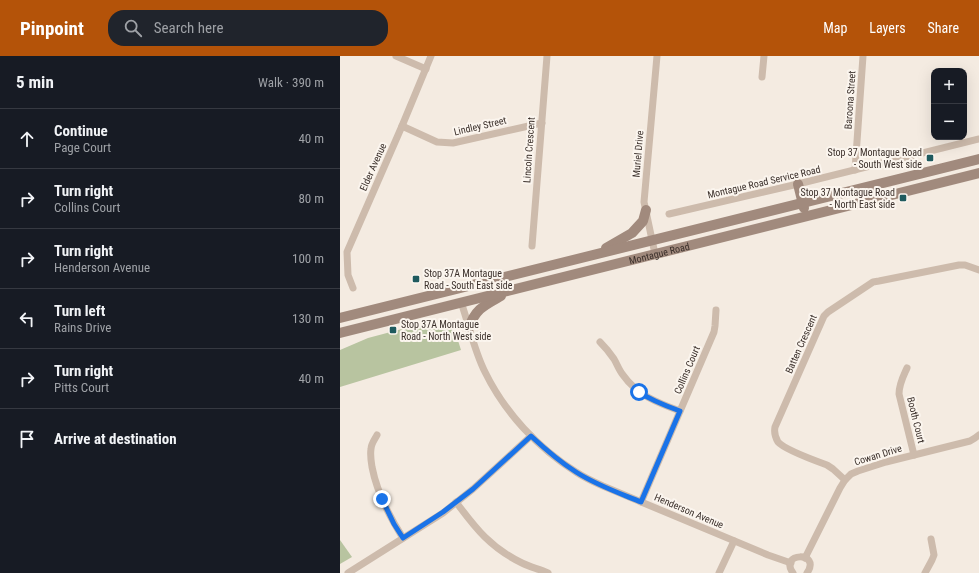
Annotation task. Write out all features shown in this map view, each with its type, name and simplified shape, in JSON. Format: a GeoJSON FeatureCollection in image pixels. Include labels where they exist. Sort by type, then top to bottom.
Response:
{"type":"FeatureCollection","features":[{"type":"Feature","properties":{"kind":"main road","name":"Montague Road"},"geometry":{"type":"LineString","coordinates":[[340,318],[979,158]]}},
{"type":"Feature","properties":{"kind":"main road","name":"Montague Road"},"geometry":{"type":"LineString","coordinates":[[340,332],[979,173]]}},
{"type":"Feature","properties":{"kind":"main road"},"geometry":{"type":"LineString","coordinates":[[798,184],[807,216]]}},
{"type":"Feature","properties":{"kind":"main road"},"geometry":{"type":"LineString","coordinates":[[596,254],[632,233],[643,221],[646,210]]}},
{"type":"Feature","properties":{"kind":"main road"},"geometry":{"type":"LineString","coordinates":[[457,289],[461,302]]}},
{"type":"Feature","properties":{"kind":"main road"},"geometry":{"type":"LineString","coordinates":[[469,328],[472,320],[481,307],[511,290]]}},
{"type":"Feature","properties":{"kind":"street"},"geometry":{"type":"LineString","coordinates":[[396,56],[426,69]]}},
{"type":"Feature","properties":{"kind":"street","name":"Elder Avenue"},"geometry":{"type":"LineString","coordinates":[[353,288],[348,275],[347,252],[431,56]]}},
{"type":"Feature","properties":{"kind":"street","name":"Lincoln Crescent"},"geometry":{"type":"LineString","coordinates":[[532,246],[547,56]]}},
{"type":"Feature","properties":{"kind":"street","name":"Muriel Drive"},"geometry":{"type":"LineString","coordinates":[[655,254],[644,202],[657,56]]}},
{"type":"Feature","properties":{"kind":"street"},"geometry":{"type":"LineString","coordinates":[[762,77],[764,56]]}},
{"type":"Feature","properties":{"kind":"street","name":"Baroona Street"},"geometry":{"type":"LineString","coordinates":[[855,170],[863,56]]}},
{"type":"Feature","properties":{"kind":"street","name":"Lindley Street"},"geometry":{"type":"LineString","coordinates":[[402,126],[437,142],[453,143],[542,123]]}},
{"type":"Feature","properties":{"kind":"street","name":"Montague Road Service Road"},"geometry":{"type":"LineString","coordinates":[[669,214],[979,139]]}},
{"type":"Feature","properties":{"kind":"street","name":"Batten Crescent"},"geometry":{"type":"LineString","coordinates":[[845,480],[827,465],[782,446],[776,438],[774,432],[824,316],[873,282],[959,264],[979,270]]}},
{"type":"Feature","properties":{"kind":"street","name":"Henderson Avenue"},"geometry":{"type":"LineString","coordinates":[[461,302],[479,358],[493,387],[503,402],[531,436],[551,454],[577,473],[603,486],[734,541],[791,563]]}},
{"type":"Feature","properties":{"kind":"street","name":"Collins Court"},"geometry":{"type":"LineString","coordinates":[[641,502],[714,332],[716,310]]}},
{"type":"Feature","properties":{"kind":"street"},"geometry":{"type":"LineString","coordinates":[[600,342],[614,359],[623,376],[639,392],[657,402],[680,411]]}},
{"type":"Feature","properties":{"kind":"street","name":"Booth Court"},"geometry":{"type":"LineString","coordinates":[[907,368],[901,381],[899,394],[914,455]]}},
{"type":"Feature","properties":{"kind":"street"},"geometry":{"type":"LineString","coordinates":[[377,435],[371,447],[374,474],[382,499],[394,524],[403,538]]}},
{"type":"Feature","properties":{"kind":"street","name":"Cowan Drive"},"geometry":{"type":"LineString","coordinates":[[845,480],[851,474],[875,465],[970,441],[979,435]]}},
{"type":"Feature","properties":{"kind":"street"},"geometry":{"type":"LineString","coordinates":[[348,573],[443,512],[473,489],[531,436]]}},
{"type":"Feature","properties":{"kind":"street"},"geometry":{"type":"LineString","coordinates":[[805,558],[845,480]]}},
{"type":"Feature","properties":{"kind":"street"},"geometry":{"type":"LineString","coordinates":[[456,502],[486,539],[499,549],[523,563],[548,573]]}},
{"type":"Feature","properties":{"kind":"street"},"geometry":{"type":"LineString","coordinates":[[925,573],[934,555],[931,539]]}},
{"type":"Feature","properties":{"kind":"street"},"geometry":{"type":"LineString","coordinates":[[719,573],[734,541]]}},
{"type":"Feature","properties":{"kind":"street"},"geometry":{"type":"LineString","coordinates":[[793,573],[790,569],[791,563],[798,557],[805,558],[809,561],[809,573]]}},
{"type":"Feature","properties":{"kind":"green space"},"geometry":{"type":"Polygon","coordinates":[[[417,325],[436,327],[446,325],[455,331],[461,350],[340,387],[340,350],[368,338],[417,325]]]}},
{"type":"Feature","properties":{"kind":"green space"},"geometry":{"type":"Polygon","coordinates":[[[340,540],[352,557],[340,564],[340,540]]]}},
{"type":"Feature","properties":{"kind":"place","name":"Stop 37 Montague Road - South West side"},"geometry":{"type":"Point","coordinates":[930,158]}},
{"type":"Feature","properties":{"kind":"place","name":"Stop 37 Montague Road - North East side"},"geometry":{"type":"Point","coordinates":[903,198]}},
{"type":"Feature","properties":{"kind":"place","name":"Stop 37A Montague Road - South East side"},"geometry":{"type":"Point","coordinates":[416,279]}},
{"type":"Feature","properties":{"kind":"place","name":"Stop 37A Montague Road - North West side"},"geometry":{"type":"Point","coordinates":[393,330]}},
{"type":"Feature","properties":{"kind":"route"},"geometry":{"type":"LineString","coordinates":[[382,499],[394,524],[403,538],[443,512],[473,489],[531,436],[551,454],[577,473],[641,502],[680,411],[657,402],[639,392]]}}]}
